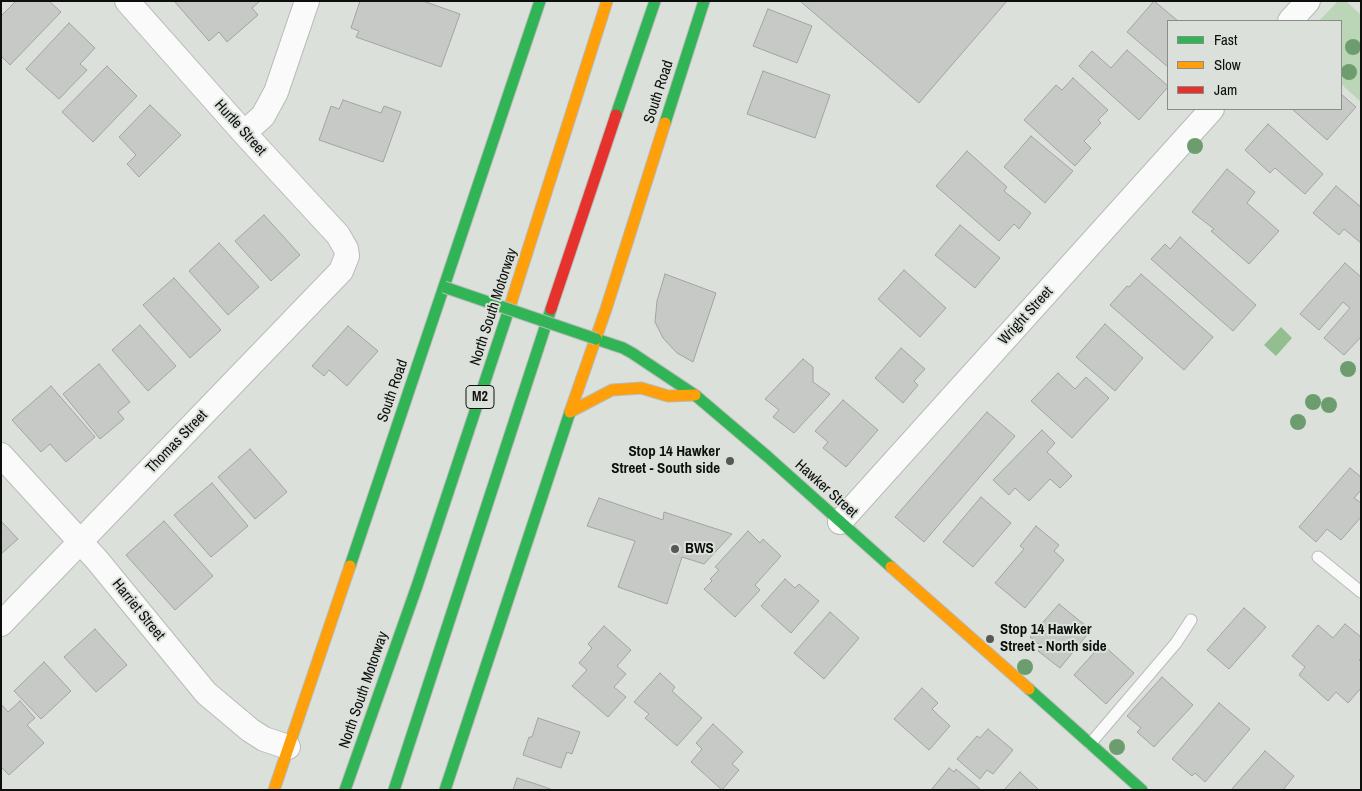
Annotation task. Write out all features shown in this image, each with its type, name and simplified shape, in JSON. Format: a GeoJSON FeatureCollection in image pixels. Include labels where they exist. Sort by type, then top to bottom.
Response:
{"type":"FeatureCollection","features":[{"type":"Feature","properties":{"kind":"main road","name":"South Road"},"geometry":{"type":"LineString","coordinates":[[274,790],[540,1]]}},
{"type":"Feature","properties":{"kind":"main road","name":"North South Motorway"},"geometry":{"type":"LineString","coordinates":[[345,790],[417,586],[529,250],[607,1]]}},
{"type":"Feature","properties":{"kind":"main road"},"geometry":{"type":"LineString","coordinates":[[394,790],[654,1]]}},
{"type":"Feature","properties":{"kind":"main road","name":"South Road"},"geometry":{"type":"LineString","coordinates":[[445,790],[596,339],[704,1]]}},
{"type":"Feature","properties":{"kind":"main road","name":"Hawker Street"},"geometry":{"type":"LineString","coordinates":[[444,287],[623,348],[695,395],[768,457],[1142,790]]}},
{"type":"Feature","properties":{"kind":"main road"},"geometry":{"type":"LineString","coordinates":[[570,412],[612,390],[640,388],[668,396],[695,395]]}},
{"type":"Feature","properties":{"kind":"street","name":"Hurtle Street"},"geometry":{"type":"LineString","coordinates":[[127,1],[244,133],[338,235],[346,249],[347,256]]}},
{"type":"Feature","properties":{"kind":"street"},"geometry":{"type":"LineString","coordinates":[[244,133],[263,116],[276,92],[307,1]]}},
{"type":"Feature","properties":{"kind":"street"},"geometry":{"type":"LineString","coordinates":[[1291,20],[1308,1]]}},
{"type":"Feature","properties":{"kind":"street","name":"Wright Street"},"geometry":{"type":"LineString","coordinates":[[840,522],[1211,110]]}},
{"type":"Feature","properties":{"kind":"street","name":"Thomas Street"},"geometry":{"type":"LineString","coordinates":[[1,624],[341,271],[347,256]]}},
{"type":"Feature","properties":{"kind":"street","name":"Harriet Street"},"geometry":{"type":"LineString","coordinates":[[1,455],[97,560],[206,693],[250,730],[264,738],[288,746]]}},
{"type":"Feature","properties":{"kind":"lane"},"geometry":{"type":"LineString","coordinates":[[1318,557],[1361,592]]}},
{"type":"Feature","properties":{"kind":"lane"},"geometry":{"type":"LineString","coordinates":[[1090,744],[1176,643],[1191,620]]}},
{"type":"Feature","properties":{"kind":"shaded area"},"geometry":{"type":"Polygon","coordinates":[[[1338,1],[1346,1],[1361,15],[1361,102],[1342,85],[1342,20],[1320,20],[1338,1]]]}},
{"type":"Feature","properties":{"kind":"shaded area"},"geometry":{"type":"Polygon","coordinates":[[[1281,327],[1292,338],[1276,356],[1264,345],[1281,327]]]}},
{"type":"Feature","properties":{"kind":"building"},"geometry":{"type":"Polygon","coordinates":[[[16,1],[49,1],[61,12],[10,65],[1,56],[1,16],[16,1]]]}},
{"type":"Feature","properties":{"kind":"building"},"geometry":{"type":"Polygon","coordinates":[[[174,1],[260,1],[252,8],[258,15],[227,42],[219,32],[209,41],[174,1]]]}},
{"type":"Feature","properties":{"kind":"building"},"geometry":{"type":"Polygon","coordinates":[[[360,1],[423,1],[460,14],[441,67],[356,37],[359,31],[351,28],[360,1]]]}},
{"type":"Feature","properties":{"kind":"building"},"geometry":{"type":"Polygon","coordinates":[[[800,1],[1007,1],[919,103],[800,1]]]}},
{"type":"Feature","properties":{"kind":"building"},"geometry":{"type":"Polygon","coordinates":[[[1154,1],[1177,20],[1167,20],[1167,66],[1127,32],[1154,1]]]}},
{"type":"Feature","properties":{"kind":"building"},"geometry":{"type":"Polygon","coordinates":[[[768,9],[812,26],[797,63],[753,46],[768,9]]]}},
{"type":"Feature","properties":{"kind":"building"},"geometry":{"type":"Polygon","coordinates":[[[69,23],[95,48],[80,64],[87,70],[59,99],[26,69],[69,23]]]}},
{"type":"Feature","properties":{"kind":"building"},"geometry":{"type":"Polygon","coordinates":[[[1127,50],[1167,85],[1167,88],[1139,120],[1079,66],[1092,51],[1111,68],[1127,50]]]}},
{"type":"Feature","properties":{"kind":"building"},"geometry":{"type":"Polygon","coordinates":[[[107,66],[137,96],[93,142],[62,112],[107,66]]]}},
{"type":"Feature","properties":{"kind":"building"},"geometry":{"type":"Polygon","coordinates":[[[763,71],[830,95],[815,138],[747,114],[763,71]]]}},
{"type":"Feature","properties":{"kind":"building"},"geometry":{"type":"Polygon","coordinates":[[[1073,78],[1108,110],[1098,120],[1101,123],[1084,141],[1091,148],[1075,166],[1024,120],[1056,85],[1062,90],[1073,78]]]}},
{"type":"Feature","properties":{"kind":"building"},"geometry":{"type":"Polygon","coordinates":[[[1342,95],[1356,107],[1327,140],[1293,110],[1342,110],[1342,95]]]}},
{"type":"Feature","properties":{"kind":"building"},"geometry":{"type":"Polygon","coordinates":[[[343,100],[381,113],[384,106],[401,112],[383,162],[319,140],[331,106],[339,109],[343,100]]]}},
{"type":"Feature","properties":{"kind":"building"},"geometry":{"type":"Polygon","coordinates":[[[150,105],[181,135],[139,177],[127,164],[136,155],[119,137],[150,105]]]}},
{"type":"Feature","properties":{"kind":"building"},"geometry":{"type":"Polygon","coordinates":[[[1268,124],[1323,174],[1305,194],[1275,168],[1270,173],[1245,150],[1268,124]]]}},
{"type":"Feature","properties":{"kind":"building"},"geometry":{"type":"Polygon","coordinates":[[[1031,136],[1073,171],[1045,203],[1004,167],[1031,136]]]}},
{"type":"Feature","properties":{"kind":"building"},"geometry":{"type":"Polygon","coordinates":[[[967,151],[1007,187],[1004,191],[1031,213],[1019,229],[1014,224],[999,241],[936,186],[967,151]]]}},
{"type":"Feature","properties":{"kind":"building"},"geometry":{"type":"Polygon","coordinates":[[[1227,169],[1255,192],[1247,203],[1279,231],[1249,264],[1211,231],[1214,229],[1192,212],[1227,169]]]}},
{"type":"Feature","properties":{"kind":"building"},"geometry":{"type":"Polygon","coordinates":[[[1336,186],[1361,207],[1361,243],[1344,229],[1339,235],[1313,213],[1336,186]]]}},
{"type":"Feature","properties":{"kind":"building"},"geometry":{"type":"Polygon","coordinates":[[[264,215],[300,255],[271,281],[235,241],[264,215]]]}},
{"type":"Feature","properties":{"kind":"building"},"geometry":{"type":"Polygon","coordinates":[[[960,225],[1000,258],[975,288],[935,255],[960,225]]]}},
{"type":"Feature","properties":{"kind":"building"},"geometry":{"type":"Polygon","coordinates":[[[1180,237],[1256,305],[1233,331],[1151,259],[1165,244],[1170,249],[1180,237]]]}},
{"type":"Feature","properties":{"kind":"building"},"geometry":{"type":"Polygon","coordinates":[[[219,243],[259,287],[228,315],[189,271],[219,243]]]}},
{"type":"Feature","properties":{"kind":"building"},"geometry":{"type":"Polygon","coordinates":[[[1345,263],[1361,277],[1361,337],[1344,355],[1324,338],[1350,308],[1343,302],[1319,330],[1300,314],[1345,263]]]}},
{"type":"Feature","properties":{"kind":"building"},"geometry":{"type":"Polygon","coordinates":[[[904,270],[946,308],[920,337],[878,299],[904,270]]]}},
{"type":"Feature","properties":{"kind":"building"},"geometry":{"type":"Polygon","coordinates":[[[665,274],[716,293],[693,362],[677,353],[663,338],[655,322],[657,301],[665,274]]]}},
{"type":"Feature","properties":{"kind":"building"},"geometry":{"type":"Polygon","coordinates":[[[1141,274],[1213,337],[1184,370],[1110,305],[1141,274]]]}},
{"type":"Feature","properties":{"kind":"building"},"geometry":{"type":"Polygon","coordinates":[[[174,278],[221,330],[190,358],[143,305],[174,278]]]}},
{"type":"Feature","properties":{"kind":"building"},"geometry":{"type":"Polygon","coordinates":[[[1105,324],[1143,358],[1115,391],[1076,357],[1105,324]]]}},
{"type":"Feature","properties":{"kind":"building"},"geometry":{"type":"Polygon","coordinates":[[[140,325],[176,366],[148,391],[112,350],[140,325]]]}},
{"type":"Feature","properties":{"kind":"building"},"geometry":{"type":"Polygon","coordinates":[[[348,326],[378,351],[347,386],[329,370],[324,376],[312,366],[348,326]]]}},
{"type":"Feature","properties":{"kind":"building"},"geometry":{"type":"Polygon","coordinates":[[[901,348],[925,369],[914,381],[918,385],[903,403],[875,378],[901,348]]]}},
{"type":"Feature","properties":{"kind":"building"},"geometry":{"type":"Polygon","coordinates":[[[803,359],[813,367],[813,382],[830,394],[794,433],[773,417],[779,410],[765,399],[803,359]]]}},
{"type":"Feature","properties":{"kind":"building"},"geometry":{"type":"Polygon","coordinates":[[[99,364],[130,402],[118,412],[124,419],[100,439],[63,394],[99,364]]]}},
{"type":"Feature","properties":{"kind":"building"},"geometry":{"type":"Polygon","coordinates":[[[1058,373],[1075,389],[1086,377],[1109,398],[1072,438],[1031,401],[1058,373]]]}},
{"type":"Feature","properties":{"kind":"building"},"geometry":{"type":"Polygon","coordinates":[[[51,386],[95,437],[66,462],[50,444],[41,452],[12,420],[51,386]]]}},
{"type":"Feature","properties":{"kind":"building"},"geometry":{"type":"Polygon","coordinates":[[[843,400],[878,430],[846,467],[823,448],[828,442],[815,431],[843,400]]]}},
{"type":"Feature","properties":{"kind":"building"},"geometry":{"type":"Polygon","coordinates":[[[987,412],[1015,436],[924,542],[895,517],[987,412]]]}},
{"type":"Feature","properties":{"kind":"building"},"geometry":{"type":"Polygon","coordinates":[[[1042,430],[1055,443],[1047,452],[1072,476],[1060,488],[1050,479],[1029,501],[1015,488],[1009,495],[993,480],[1042,430]]]}},
{"type":"Feature","properties":{"kind":"building"},"geometry":{"type":"Polygon","coordinates":[[[250,449],[287,492],[255,519],[218,477],[250,449]]]}},
{"type":"Feature","properties":{"kind":"building"},"geometry":{"type":"Polygon","coordinates":[[[1350,468],[1361,477],[1361,490],[1354,498],[1361,503],[1361,517],[1341,540],[1327,529],[1316,542],[1299,527],[1350,468]]]}},
{"type":"Feature","properties":{"kind":"building"},"geometry":{"type":"Polygon","coordinates":[[[212,483],[248,526],[211,557],[174,515],[212,483]]]}},
{"type":"Feature","properties":{"kind":"building"},"geometry":{"type":"Polygon","coordinates":[[[981,497],[1011,523],[973,567],[943,542],[981,497]]]}},
{"type":"Feature","properties":{"kind":"building","name":"BWS"},"geometry":{"type":"Polygon","coordinates":[[[599,498],[663,520],[664,512],[732,534],[704,564],[682,557],[667,604],[618,587],[635,541],[587,526],[599,498]]]}},
{"type":"Feature","properties":{"kind":"building"},"geometry":{"type":"Polygon","coordinates":[[[1,521],[18,539],[1,554],[1,521]]]}},
{"type":"Feature","properties":{"kind":"building"},"geometry":{"type":"Polygon","coordinates":[[[164,521],[213,576],[175,610],[126,555],[164,521]]]}},
{"type":"Feature","properties":{"kind":"building"},"geometry":{"type":"Polygon","coordinates":[[[1036,526],[1059,545],[1054,551],[1064,560],[1025,608],[995,583],[1024,549],[1020,546],[1036,526]]]}},
{"type":"Feature","properties":{"kind":"building"},"geometry":{"type":"Polygon","coordinates":[[[748,531],[760,543],[763,539],[781,556],[755,585],[760,590],[735,617],[704,589],[719,570],[715,567],[748,531]]]}},
{"type":"Feature","properties":{"kind":"building"},"geometry":{"type":"Polygon","coordinates":[[[785,579],[795,588],[799,584],[819,601],[791,633],[761,606],[785,579]]]}},
{"type":"Feature","properties":{"kind":"building"},"geometry":{"type":"Polygon","coordinates":[[[1059,604],[1091,630],[1060,668],[1038,651],[1042,647],[1030,637],[1059,604]]]}},
{"type":"Feature","properties":{"kind":"building"},"geometry":{"type":"Polygon","coordinates":[[[1244,608],[1266,627],[1229,669],[1207,650],[1244,608]]]}},
{"type":"Feature","properties":{"kind":"building"},"geometry":{"type":"Polygon","coordinates":[[[830,612],[859,638],[824,679],[794,653],[830,612]]]}},
{"type":"Feature","properties":{"kind":"building"},"geometry":{"type":"Polygon","coordinates":[[[1345,624],[1361,637],[1361,659],[1359,660],[1361,662],[1361,688],[1348,703],[1336,692],[1328,701],[1299,675],[1305,667],[1292,656],[1318,625],[1333,638],[1345,624]]]}},
{"type":"Feature","properties":{"kind":"building"},"geometry":{"type":"Polygon","coordinates":[[[604,626],[631,650],[617,666],[626,674],[614,687],[626,697],[608,717],[572,686],[587,670],[579,663],[592,648],[588,644],[604,626]]]}},
{"type":"Feature","properties":{"kind":"building"},"geometry":{"type":"Polygon","coordinates":[[[95,629],[127,665],[96,692],[64,657],[95,629]]]}},
{"type":"Feature","properties":{"kind":"building"},"geometry":{"type":"Polygon","coordinates":[[[1102,644],[1134,673],[1106,704],[1074,675],[1102,644]]]}},
{"type":"Feature","properties":{"kind":"building"},"geometry":{"type":"Polygon","coordinates":[[[44,662],[71,691],[41,719],[14,691],[44,662]]]}},
{"type":"Feature","properties":{"kind":"building"},"geometry":{"type":"Polygon","coordinates":[[[660,673],[675,687],[672,691],[702,718],[677,746],[645,718],[649,714],[634,702],[660,673]]]}},
{"type":"Feature","properties":{"kind":"building"},"geometry":{"type":"Polygon","coordinates":[[[1162,677],[1193,705],[1154,747],[1137,732],[1141,728],[1127,716],[1162,677]]]}},
{"type":"Feature","properties":{"kind":"building"},"geometry":{"type":"Polygon","coordinates":[[[922,688],[938,703],[932,709],[950,726],[929,750],[894,719],[922,688]]]}},
{"type":"Feature","properties":{"kind":"building"},"geometry":{"type":"Polygon","coordinates":[[[20,701],[35,718],[27,725],[44,743],[9,775],[1,767],[1,704],[8,712],[20,701]]]}},
{"type":"Feature","properties":{"kind":"building"},"geometry":{"type":"Polygon","coordinates":[[[1219,703],[1250,729],[1205,782],[1195,773],[1192,776],[1172,759],[1219,703]]]}},
{"type":"Feature","properties":{"kind":"building"},"geometry":{"type":"Polygon","coordinates":[[[538,718],[580,732],[572,754],[567,752],[561,768],[523,755],[529,737],[532,737],[538,718]]]}},
{"type":"Feature","properties":{"kind":"building"},"geometry":{"type":"Polygon","coordinates":[[[713,724],[743,752],[732,764],[739,770],[722,790],[691,762],[702,749],[696,743],[713,724]]]}},
{"type":"Feature","properties":{"kind":"building"},"geometry":{"type":"Polygon","coordinates":[[[988,729],[1013,750],[993,774],[987,770],[980,779],[957,759],[977,736],[980,738],[988,729]]]}},
{"type":"Feature","properties":{"kind":"building"},"geometry":{"type":"Polygon","coordinates":[[[1265,751],[1294,776],[1283,790],[1231,790],[1265,751]]]}},
{"type":"Feature","properties":{"kind":"building"},"geometry":{"type":"Polygon","coordinates":[[[949,768],[954,772],[956,769],[980,789],[931,790],[949,768]]]}},
{"type":"Feature","properties":{"kind":"building"},"geometry":{"type":"Polygon","coordinates":[[[1020,772],[1039,790],[1004,790],[1020,772]]]}},
{"type":"Feature","properties":{"kind":"building"},"geometry":{"type":"Polygon","coordinates":[[[517,778],[539,785],[553,790],[513,790],[517,778]]]}},
{"type":"Feature","properties":{"kind":"traffic: fast"},"geometry":{"type":"LineString","coordinates":[[350,566],[540,1]]}},
{"type":"Feature","properties":{"kind":"traffic: fast"},"geometry":{"type":"LineString","coordinates":[[616,115],[655,1]]}},
{"type":"Feature","properties":{"kind":"traffic: fast"},"geometry":{"type":"LineString","coordinates":[[665,123],[704,1]]}},
{"type":"Feature","properties":{"kind":"traffic: fast"},"geometry":{"type":"LineString","coordinates":[[444,287],[596,339]]}},
{"type":"Feature","properties":{"kind":"traffic: fast"},"geometry":{"type":"LineString","coordinates":[[345,790],[417,586],[510,306]]}},
{"type":"Feature","properties":{"kind":"traffic: fast"},"geometry":{"type":"LineString","coordinates":[[394,790],[551,309]]}},
{"type":"Feature","properties":{"kind":"traffic: fast"},"geometry":{"type":"LineString","coordinates":[[596,339],[632,353],[695,395],[768,457],[891,567]]}},
{"type":"Feature","properties":{"kind":"traffic: fast"},"geometry":{"type":"LineString","coordinates":[[445,790],[570,412]]}},
{"type":"Feature","properties":{"kind":"traffic: fast"},"geometry":{"type":"LineString","coordinates":[[1029,689],[1142,790]]}},
{"type":"Feature","properties":{"kind":"traffic: slow"},"geometry":{"type":"LineString","coordinates":[[510,306],[607,1]]}},
{"type":"Feature","properties":{"kind":"traffic: slow"},"geometry":{"type":"LineString","coordinates":[[570,412],[606,309],[665,123]]}},
{"type":"Feature","properties":{"kind":"traffic: slow"},"geometry":{"type":"LineString","coordinates":[[570,412],[612,390],[641,388],[668,396],[695,395]]}},
{"type":"Feature","properties":{"kind":"traffic: slow"},"geometry":{"type":"LineString","coordinates":[[274,790],[350,566]]}},
{"type":"Feature","properties":{"kind":"traffic: slow"},"geometry":{"type":"LineString","coordinates":[[891,567],[1029,689]]}},
{"type":"Feature","properties":{"kind":"traffic: jam"},"geometry":{"type":"LineString","coordinates":[[551,309],[616,115]]}},
{"type":"Feature","properties":{"kind":"place","name":"Stop 14 Hawker Street - South side"},"geometry":{"type":"Point","coordinates":[730,461]}},
{"type":"Feature","properties":{"kind":"place","name":"BWS"},"geometry":{"type":"Point","coordinates":[675,549]}},
{"type":"Feature","properties":{"kind":"place","name":"Stop 14 Hawker Street - North side"},"geometry":{"type":"Point","coordinates":[990,639]}}]}
